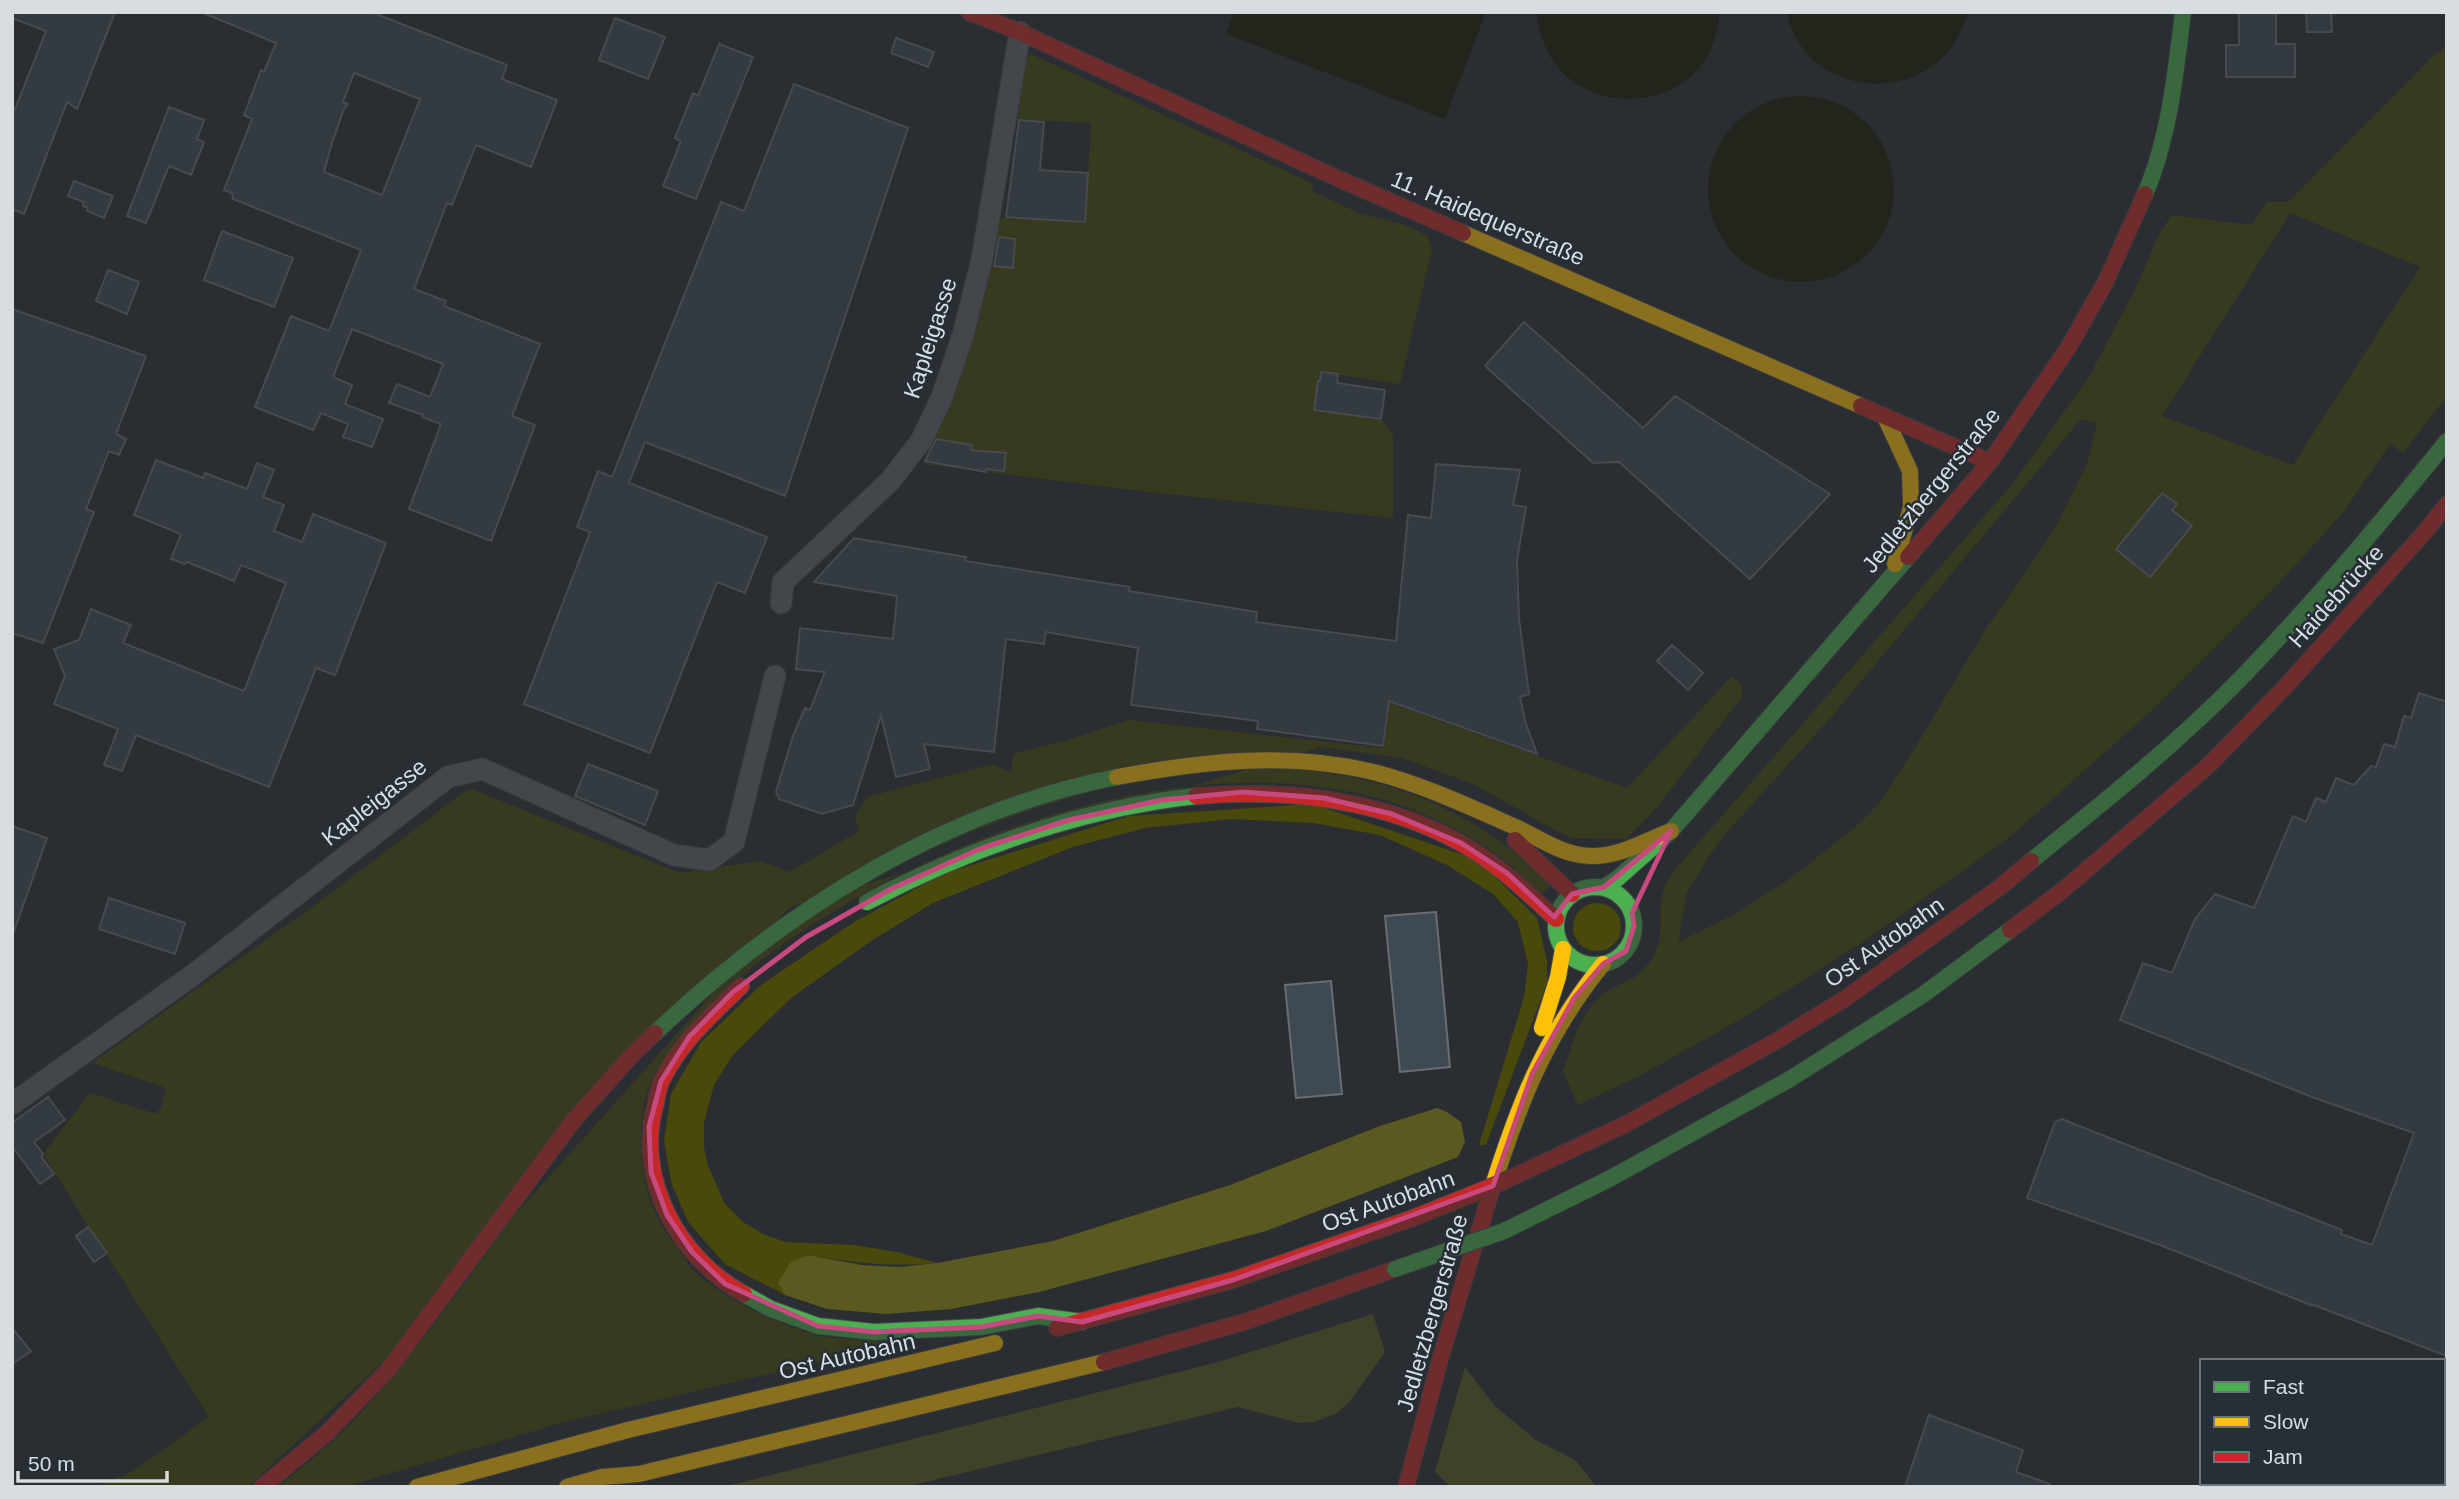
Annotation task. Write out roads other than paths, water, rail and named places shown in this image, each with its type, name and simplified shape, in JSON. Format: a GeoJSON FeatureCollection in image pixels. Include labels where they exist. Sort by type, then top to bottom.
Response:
{"type":"FeatureCollection","features":[{"type":"Feature","properties":{"kind":"main road","name":"11. Haidequerstraße"},"geometry":{"type":"LineString","coordinates":[[969,12],[1020,32],[1339,179],[1990,463]]}},
{"type":"Feature","properties":{"kind":"main road","name":"Jedletzbergerstraße"},"geometry":{"type":"LineString","coordinates":[[1604,887],[1671,831],[1990,463],[2067,348],[2105,283],[2155,170],[2176,68],[2183,12]]}},
{"type":"Feature","properties":{"kind":"main road"},"geometry":{"type":"LineString","coordinates":[[1885,417],[1910,471],[1911,507],[1892,574]]}},
{"type":"Feature","properties":{"kind":"main road","name":"Haidebrücke"},"geometry":{"type":"LineString","coordinates":[[2243,676],[2370,537],[2447,441]]}},
{"type":"Feature","properties":{"kind":"main road","name":"Haidebrücke"},"geometry":{"type":"LineString","coordinates":[[639,1474],[1088,1367],[1244,1322],[1504,1231],[1609,1179],[1790,1079],[1924,994],[2074,881],[2209,765],[2283,689],[2447,504]]}},
{"type":"Feature","properties":{"kind":"main road","name":"Ost Autobahn"},"geometry":{"type":"LineString","coordinates":[[1041,1332],[1233,1280],[1413,1218],[1500,1183],[1626,1124],[1776,1041],[1846,998],[2000,887],[2131,780],[2243,676]]}},
{"type":"Feature","properties":{"kind":"main road"},"geometry":{"type":"LineString","coordinates":[[262,1487],[324,1437],[388,1370],[573,1120],[670,1016],[720,972],[795,916],[858,877],[951,831],[1049,795],[1141,772],[1206,762],[1279,760],[1345,766],[1404,781],[1581,856],[1611,855],[1671,831]]}},
{"type":"Feature","properties":{"kind":"main road"},"geometry":{"type":"LineString","coordinates":[[855,910],[891,889],[982,848],[1069,820],[1162,800],[1243,792],[1324,798],[1392,814],[1461,843],[1489,860],[1556,919]]}},
{"type":"Feature","properties":{"kind":"main road"},"geometry":{"type":"LineString","coordinates":[[1480,814],[1514,839],[1572,894]]}},
{"type":"Feature","properties":{"kind":"main road","name":"Jedletzbergerstraße"},"geometry":{"type":"LineString","coordinates":[[1659,862],[1671,831]]}},
{"type":"Feature","properties":{"kind":"main road"},"geometry":{"type":"LineString","coordinates":[[1604,887],[1621,897],[1632,913],[1632,939],[1626,951],[1616,959],[1604,964],[1581,963],[1563,949],[1556,930],[1559,909],[1572,894],[1582,888],[1604,887]]}},
{"type":"Feature","properties":{"kind":"main road"},"geometry":{"type":"LineString","coordinates":[[1632,913],[1640,896]]}},
{"type":"Feature","properties":{"kind":"main road","name":"Jedletzbergerstraße"},"geometry":{"type":"LineString","coordinates":[[1532,1074],[1563,949]]}},
{"type":"Feature","properties":{"kind":"main road","name":"Jedletzbergerstraße"},"geometry":{"type":"LineString","coordinates":[[1406,1487],[1459,1292],[1516,1114],[1532,1074],[1574,998],[1604,964]]}},
{"type":"Feature","properties":{"kind":"main road"},"geometry":{"type":"LineString","coordinates":[[754,977],[733,992],[689,1037],[661,1081],[649,1127],[652,1172],[667,1215],[692,1252],[726,1284],[771,1309],[818,1326],[874,1332],[981,1327],[1038,1316],[1082,1322]]}},
{"type":"Feature","properties":{"kind":"main road","name":"Ost Autobahn"},"geometry":{"type":"LineString","coordinates":[[417,1487],[628,1430],[1014,1339]]}},
{"type":"Feature","properties":{"kind":"main road"},"geometry":{"type":"LineString","coordinates":[[567,1487],[602,1477],[639,1474]]}},
{"type":"Feature","properties":{"kind":"main road"},"geometry":{"type":"LineString","coordinates":[[617,1487],[639,1474]]}},
{"type":"Feature","properties":{"kind":"street","name":"Kapleigasse"},"geometry":{"type":"LineString","coordinates":[[781,603],[783,582],[890,481],[921,441],[942,397],[963,335],[982,259],[1020,32]]}},
{"type":"Feature","properties":{"kind":"street","name":"Kapleigasse"},"geometry":{"type":"LineString","coordinates":[[12,1104],[193,975],[448,777],[482,769],[674,855],[709,860],[734,842],[775,677]]}}]}
